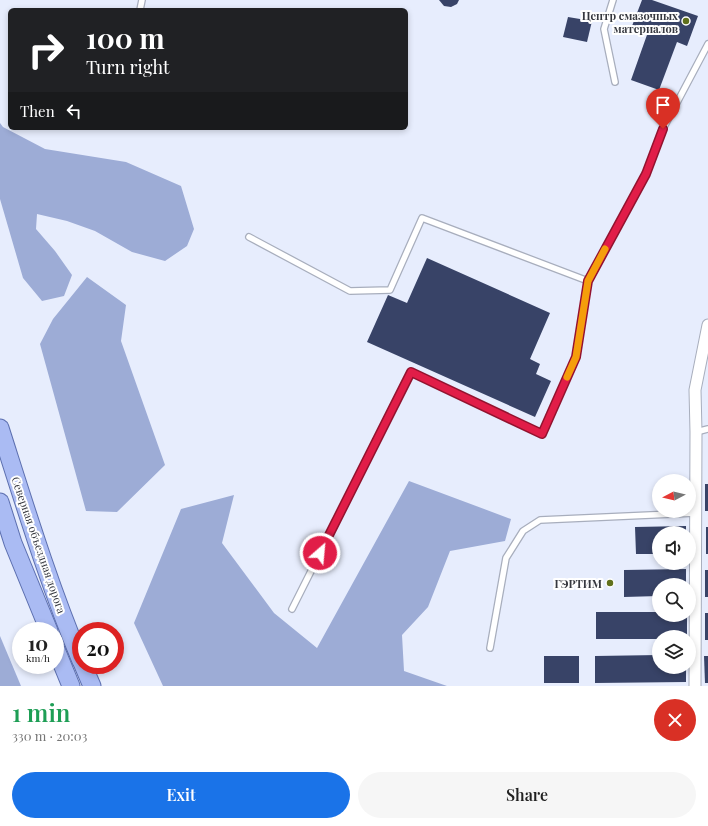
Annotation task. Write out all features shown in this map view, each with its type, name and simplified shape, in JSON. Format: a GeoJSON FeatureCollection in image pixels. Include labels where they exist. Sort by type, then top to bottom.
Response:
{"type":"FeatureCollection","features":[{"type":"Feature","properties":{"kind":"main road","name":"Северная объездная дорога"},"geometry":{"type":"LineString","coordinates":[[0,428],[54,593],[72,638]]}},
{"type":"Feature","properties":{"kind":"main road","name":"Северная объездная дорога"},"geometry":{"type":"LineString","coordinates":[[0,502],[13,543],[45,622]]}},
{"type":"Feature","properties":{"kind":"main road"},"geometry":{"type":"LineString","coordinates":[[64,669],[71,686]]}},
{"type":"Feature","properties":{"kind":"main road"},"geometry":{"type":"LineString","coordinates":[[87,674],[92,686]]}},
{"type":"Feature","properties":{"kind":"street"},"geometry":{"type":"LineString","coordinates":[[695,474],[695,390],[708,325]]}},
{"type":"Feature","properties":{"kind":"street"},"geometry":{"type":"LineString","coordinates":[[695,518],[695,686]]}},
{"type":"Feature","properties":{"kind":"lane"},"geometry":{"type":"LineString","coordinates":[[613,0],[604,29],[615,82]]}},
{"type":"Feature","properties":{"kind":"lane"},"geometry":{"type":"LineString","coordinates":[[292,609],[411,372],[542,434],[576,357],[588,281],[646,174],[663,129],[706,52],[708,44]]}},
{"type":"Feature","properties":{"kind":"lane"},"geometry":{"type":"LineString","coordinates":[[249,237],[350,291],[390,290],[422,218],[588,281]]}},
{"type":"Feature","properties":{"kind":"lane"},"geometry":{"type":"LineString","coordinates":[[696,432],[708,429]]}},
{"type":"Feature","properties":{"kind":"lane"},"geometry":{"type":"LineString","coordinates":[[490,648],[506,558],[523,532],[540,520],[652,515]]}},
{"type":"Feature","properties":{"kind":"shaded area"},"geometry":{"type":"Polygon","coordinates":[[[0,123],[8,130],[45,149],[126,162],[181,186],[194,229],[187,246],[165,261],[132,252],[95,231],[67,221],[37,214],[36,229],[55,251],[72,275],[64,296],[42,301],[23,278],[0,199],[0,123]]]}},
{"type":"Feature","properties":{"kind":"shaded area"},"geometry":{"type":"Polygon","coordinates":[[[87,277],[126,305],[121,341],[165,465],[117,512],[86,511],[40,344],[53,319],[87,277]]]}},
{"type":"Feature","properties":{"kind":"shaded area"},"geometry":{"type":"Polygon","coordinates":[[[409,481],[511,519],[505,541],[450,551],[428,607],[402,635],[404,671],[447,686],[163,686],[134,623],[181,509],[234,495],[222,543],[274,613],[317,648],[409,481]]]}},
{"type":"Feature","properties":{"kind":"shaded area"},"geometry":{"type":"Polygon","coordinates":[[[0,636],[12,665],[12,674],[16,674],[21,686],[0,686],[0,636]]]}},
{"type":"Feature","properties":{"kind":"building"},"geometry":{"type":"Polygon","coordinates":[[[439,0],[459,0],[457,4],[451,7],[444,6],[439,0]]]}},
{"type":"Feature","properties":{"kind":"building"},"geometry":{"type":"Polygon","coordinates":[[[642,0],[652,0],[698,16],[687,46],[677,42],[659,90],[631,80],[648,32],[632,26],[642,0]]]}},
{"type":"Feature","properties":{"kind":"building"},"geometry":{"type":"Polygon","coordinates":[[[568,17],[592,21],[587,42],[563,37],[568,17]]]}},
{"type":"Feature","properties":{"kind":"building"},"geometry":{"type":"Polygon","coordinates":[[[427,258],[550,313],[530,359],[540,364],[536,374],[551,381],[535,417],[367,342],[388,295],[407,303],[427,258]]]}},
{"type":"Feature","properties":{"kind":"building"},"geometry":{"type":"Polygon","coordinates":[[[705,484],[708,484],[708,511],[705,511],[705,484]]]}},
{"type":"Feature","properties":{"kind":"building"},"geometry":{"type":"Polygon","coordinates":[[[635,527],[652,527],[652,554],[636,554],[635,527]]]}},
{"type":"Feature","properties":{"kind":"building"},"geometry":{"type":"Polygon","coordinates":[[[706,527],[708,527],[708,554],[706,554],[706,527]]]}},
{"type":"Feature","properties":{"kind":"building"},"geometry":{"type":"Polygon","coordinates":[[[624,570],[686,570],[686,578],[652,578],[652,596],[624,597],[624,570]]]}},
{"type":"Feature","properties":{"kind":"building"},"geometry":{"type":"Polygon","coordinates":[[[705,570],[708,570],[708,597],[705,597],[705,570]]]}},
{"type":"Feature","properties":{"kind":"building"},"geometry":{"type":"Polygon","coordinates":[[[596,612],[652,612],[652,622],[687,622],[687,630],[652,630],[652,639],[596,639],[596,612]]]}},
{"type":"Feature","properties":{"kind":"building"},"geometry":{"type":"Polygon","coordinates":[[[705,613],[708,613],[708,640],[705,640],[705,613]]]}},
{"type":"Feature","properties":{"kind":"building"},"geometry":{"type":"Polygon","coordinates":[[[652,655],[652,674],[686,674],[686,682],[595,683],[595,656],[652,655]]]}},
{"type":"Feature","properties":{"kind":"building"},"geometry":{"type":"Polygon","coordinates":[[[544,656],[579,656],[579,683],[544,683],[544,656]]]}},
{"type":"Feature","properties":{"kind":"building"},"geometry":{"type":"Polygon","coordinates":[[[704,656],[708,656],[708,683],[705,683],[704,656]]]}},
{"type":"Feature","properties":{"kind":"slow traffic"},"geometry":{"type":"LineString","coordinates":[[567,377],[576,357],[588,281],[605,249]]}},
{"type":"Feature","properties":{"kind":"place","name":"Центр смазочных материалов"},"geometry":{"type":"Point","coordinates":[686,21]}},
{"type":"Feature","properties":{"kind":"place","name":"ГЭРТИМ"},"geometry":{"type":"Point","coordinates":[610,583]}},
{"type":"Feature","properties":{"kind":"route"},"geometry":{"type":"LineString","coordinates":[[320,553],[411,372],[542,434],[576,357],[588,281],[646,174],[663,129]]}}]}
